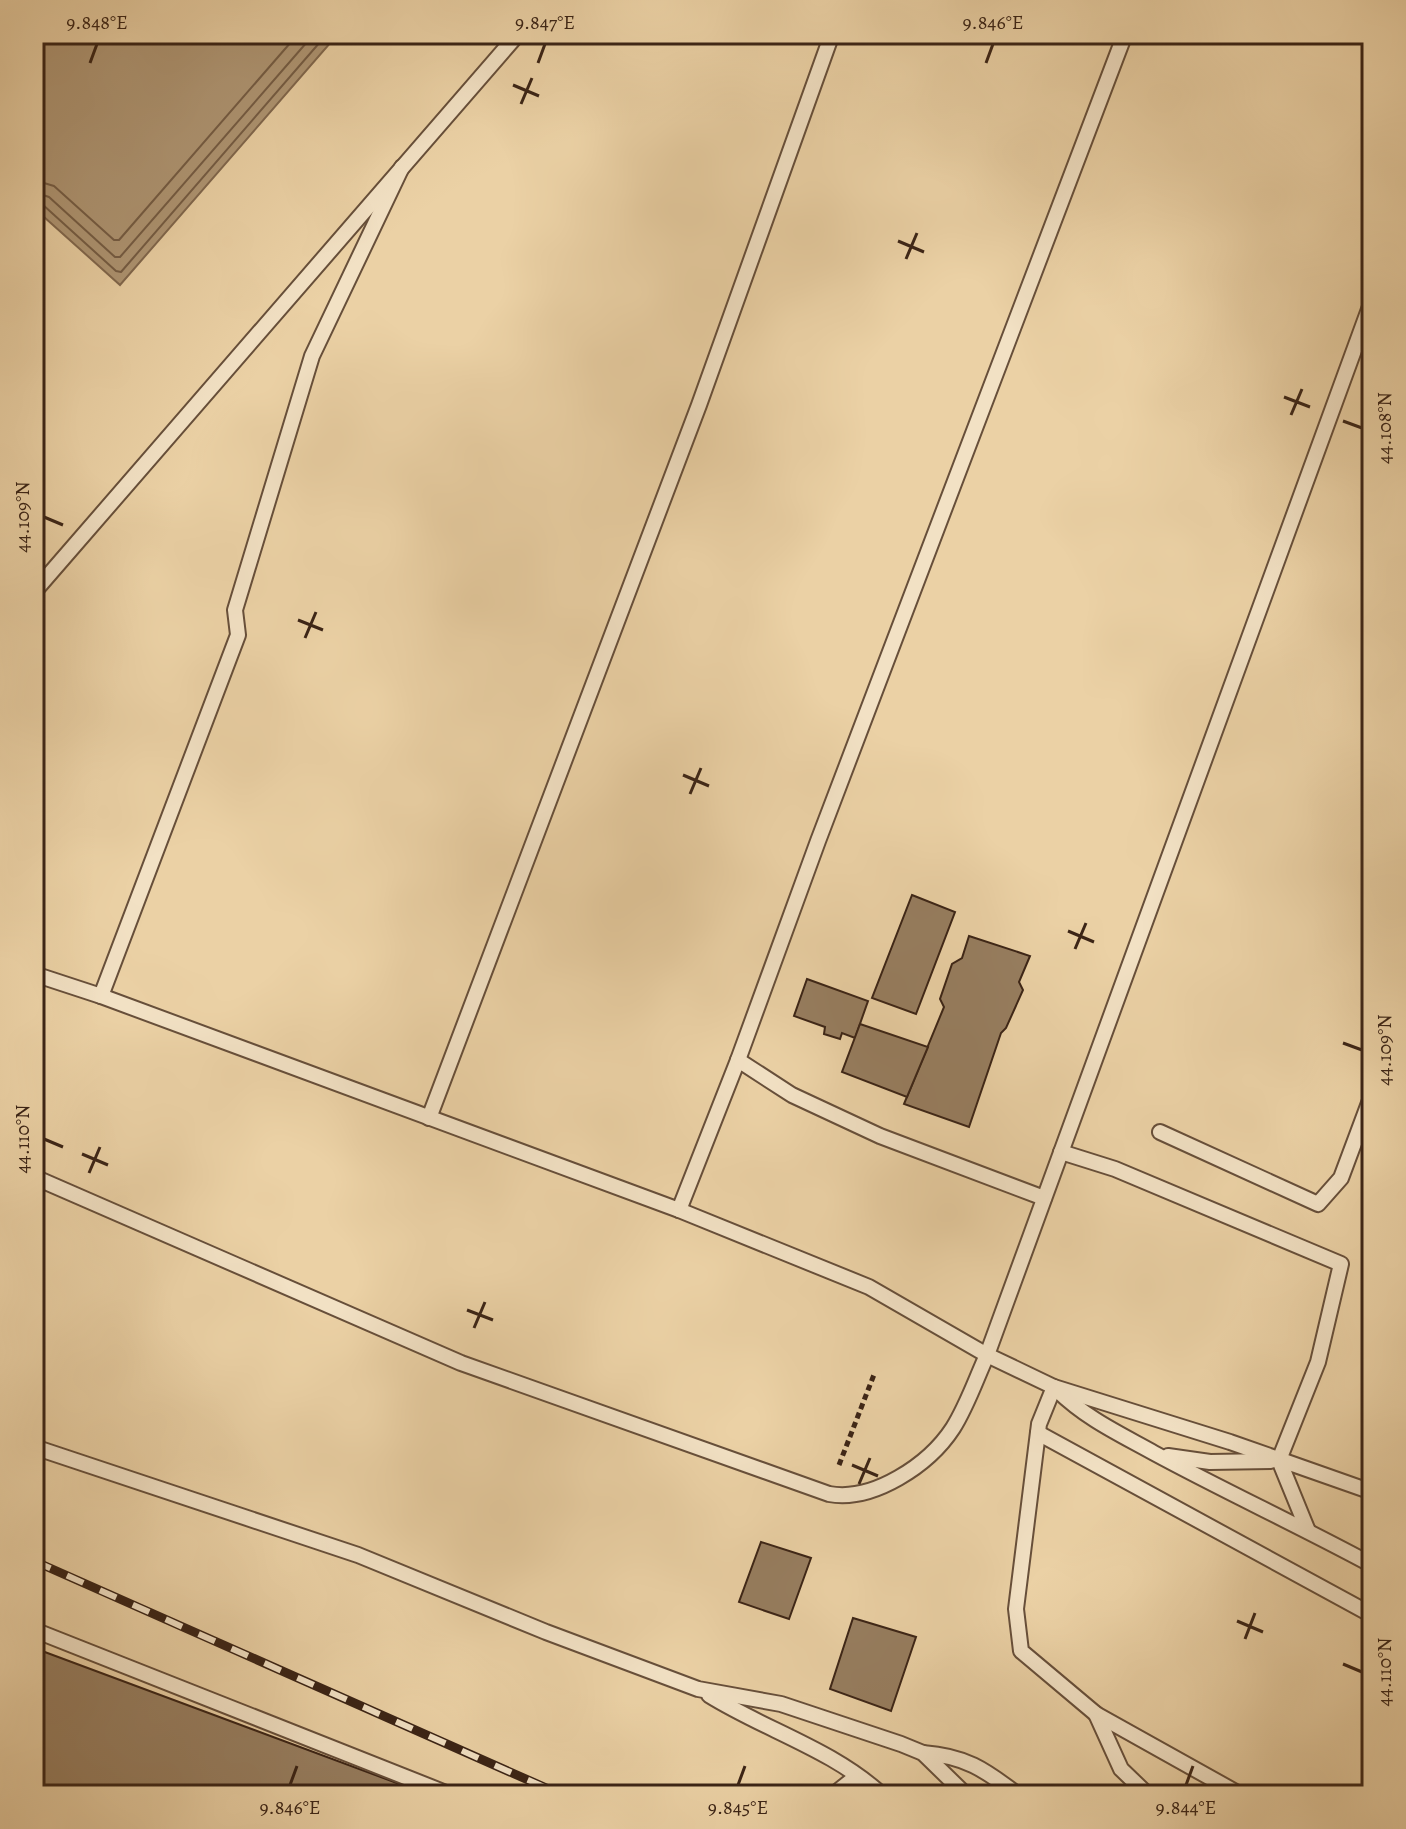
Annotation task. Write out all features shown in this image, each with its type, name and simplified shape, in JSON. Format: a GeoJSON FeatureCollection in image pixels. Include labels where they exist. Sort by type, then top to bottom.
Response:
{"type":"FeatureCollection","features":[{"type":"Feature","properties":{"kind":"lane"},"geometry":{"type":"LineString","coordinates":[[34,592],[518,34]]}},
{"type":"Feature","properties":{"kind":"lane"},"geometry":{"type":"LineString","coordinates":[[429,1118],[699,405],[832,34]]}},
{"type":"Feature","properties":{"kind":"lane"},"geometry":{"type":"LineString","coordinates":[[679,1210],[1125,34]]}},
{"type":"Feature","properties":{"kind":"lane"},"geometry":{"type":"LineString","coordinates":[[101,996],[238,635],[235,610],[312,356],[402,167]]}},
{"type":"Feature","properties":{"kind":"lane"},"geometry":{"type":"LineString","coordinates":[[34,1177],[461,1363],[829,1494],[846,1497],[884,1486],[914,1469],[952,1429],[987,1355],[1372,301]]}},
{"type":"Feature","properties":{"kind":"lane"},"geometry":{"type":"LineString","coordinates":[[34,974],[679,1210],[869,1287],[987,1355],[1054,1387],[1230,1442],[1372,1492]]}},
{"type":"Feature","properties":{"kind":"lane"},"geometry":{"type":"LineString","coordinates":[[738,1060],[792,1095],[880,1136],[1044,1198]]}},
{"type":"Feature","properties":{"kind":"lane"},"geometry":{"type":"LineString","coordinates":[[1160,1132],[1318,1204],[1341,1178],[1372,1095]]}},
{"type":"Feature","properties":{"kind":"lane"},"geometry":{"type":"LineString","coordinates":[[1061,1152],[1115,1169],[1341,1264],[1318,1362],[1279,1460],[1308,1531]]}},
{"type":"Feature","properties":{"kind":"lane"},"geometry":{"type":"LineString","coordinates":[[1054,1387],[1039,1424],[1016,1609],[1021,1651],[1096,1714],[1241,1795]]}},
{"type":"Feature","properties":{"kind":"lane"},"geometry":{"type":"LineString","coordinates":[[1054,1387],[1080,1412],[1224,1492],[1372,1565]]}},
{"type":"Feature","properties":{"kind":"lane"},"geometry":{"type":"LineString","coordinates":[[1038,1433],[1372,1615]]}},
{"type":"Feature","properties":{"kind":"lane"},"geometry":{"type":"LineString","coordinates":[[34,1447],[358,1555],[546,1632],[698,1689],[781,1704],[923,1753],[953,1756],[979,1768],[1018,1795]]}},
{"type":"Feature","properties":{"kind":"lane"},"geometry":{"type":"LineString","coordinates":[[1157,1455],[1210,1462],[1279,1460]]}},
{"type":"Feature","properties":{"kind":"lane"},"geometry":{"type":"LineString","coordinates":[[34,1630],[451,1795]]}},
{"type":"Feature","properties":{"kind":"lane"},"geometry":{"type":"LineString","coordinates":[[698,1689],[739,1714],[803,1742],[882,1795]]}},
{"type":"Feature","properties":{"kind":"lane"},"geometry":{"type":"LineString","coordinates":[[1096,1714],[1121,1769],[1148,1795]]}},
{"type":"Feature","properties":{"kind":"lane"},"geometry":{"type":"LineString","coordinates":[[923,1753],[966,1795]]}},
{"type":"Feature","properties":{"kind":"lane"},"geometry":{"type":"LineString","coordinates":[[833,1795],[857,1776]]}},
{"type":"Feature","properties":{"kind":"path"},"geometry":{"type":"LineString","coordinates":[[839,1465],[875,1372]]}},
{"type":"Feature","properties":{"kind":"water"},"geometry":{"type":"Polygon","coordinates":[[[34,34],[338,34],[120,285],[34,208],[34,34]]]}},
{"type":"Feature","properties":{"kind":"building"},"geometry":{"type":"Polygon","coordinates":[[[912,895],[955,912],[916,1014],[872,998],[912,895]]]}},
{"type":"Feature","properties":{"kind":"building"},"geometry":{"type":"Polygon","coordinates":[[[969,936],[1030,956],[1019,982],[1023,990],[1001,1033],[969,1127],[904,1104],[944,1007],[940,999],[952,964],[962,958],[969,936]]]}},
{"type":"Feature","properties":{"kind":"building"},"geometry":{"type":"Polygon","coordinates":[[[807,979],[868,1001],[855,1038],[842,1033],[840,1039],[824,1034],[825,1027],[794,1016],[807,979]]]}},
{"type":"Feature","properties":{"kind":"building"},"geometry":{"type":"Polygon","coordinates":[[[860,1024],[928,1047],[907,1097],[842,1072],[860,1024]]]}},
{"type":"Feature","properties":{"kind":"building"},"geometry":{"type":"Polygon","coordinates":[[[761,1542],[811,1558],[789,1619],[739,1602],[761,1542]]]}},
{"type":"Feature","properties":{"kind":"building"},"geometry":{"type":"Polygon","coordinates":[[[853,1618],[916,1637],[891,1711],[830,1689],[853,1618]]]}},
{"type":"Feature","properties":{"kind":"building"},"geometry":{"type":"Polygon","coordinates":[[[34,1648],[429,1795],[34,1795],[34,1648]]]}},
{"type":"Feature","properties":{"kind":"railway"},"geometry":{"type":"LineString","coordinates":[[34,1561],[562,1795]]}}]}
